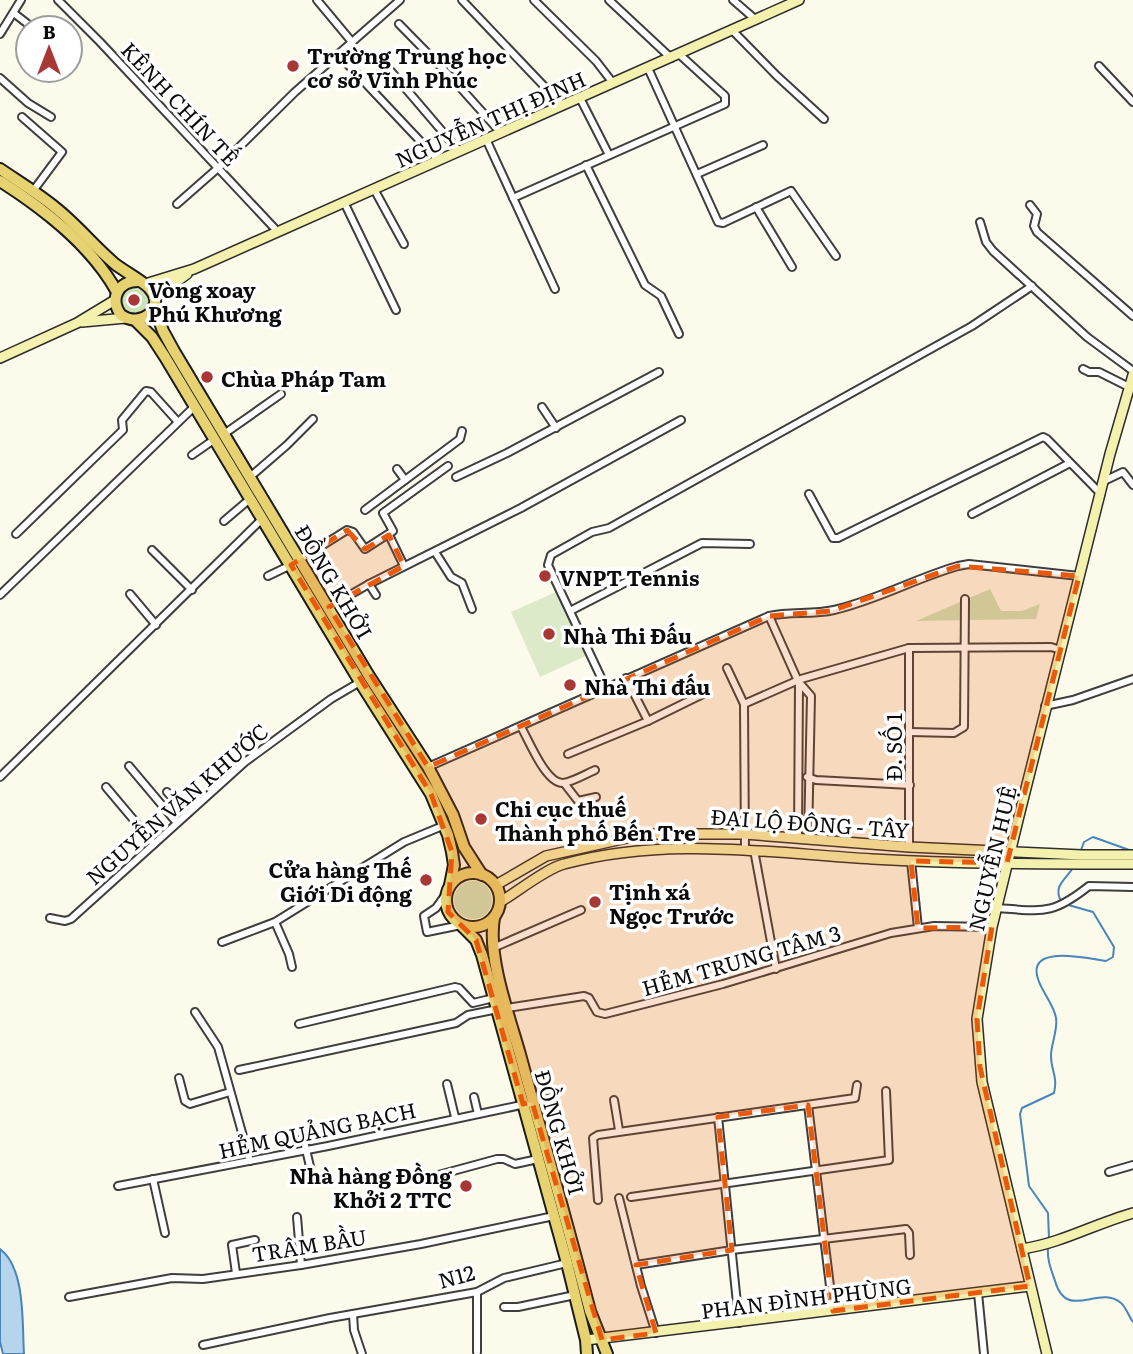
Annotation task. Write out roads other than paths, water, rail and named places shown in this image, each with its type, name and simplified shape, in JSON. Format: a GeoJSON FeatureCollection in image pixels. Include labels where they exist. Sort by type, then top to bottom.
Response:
{"type":"FeatureCollection","features":[{"type":"Feature","properties":{"kind":"main road","name":"NGUYỄN THỊ ĐỊNH"},"geometry":{"type":"LineString","coordinates":[[142,283],[194,269],[799,0]]}},
{"type":"Feature","properties":{"kind":"main road"},"geometry":{"type":"LineString","coordinates":[[0,169],[33,191],[85,242],[116,296],[118,310],[130,319]]}},
{"type":"Feature","properties":{"kind":"main road"},"geometry":{"type":"LineString","coordinates":[[0,181],[142,283],[154,302],[149,315],[77,323]]}},
{"type":"Feature","properties":{"kind":"main road","name":"NGUYỄN THỊ ĐỊNH"},"geometry":{"type":"LineString","coordinates":[[154,302],[194,269]]}},
{"type":"Feature","properties":{"kind":"main road"},"geometry":{"type":"LineString","coordinates":[[0,358],[77,323],[116,296],[124,284],[142,283]]}},
{"type":"Feature","properties":{"kind":"main road","name":"ĐỒNG KHỞI"},"geometry":{"type":"LineString","coordinates":[[154,302],[163,331],[251,498],[330,607],[369,677],[429,767],[453,816],[464,847],[482,875]]}},
{"type":"Feature","properties":{"kind":"main road","name":"ĐỒNG KHỞI"},"geometry":{"type":"LineString","coordinates":[[130,319],[152,337],[195,407],[250,477],[360,682],[419,772],[445,825],[454,865],[448,889]]}},
{"type":"Feature","properties":{"kind":"main road","name":"NGUYỄN HUỆ"},"geometry":{"type":"LineString","coordinates":[[1047,1354],[980,1067],[978,1018],[992,927],[1007,863],[1045,706],[1133,373]]}},
{"type":"Feature","properties":{"kind":"main road","name":"ĐẠI LỘ ĐÔNG - TÂY"},"geometry":{"type":"LineString","coordinates":[[496,885],[546,856],[645,834],[744,834],[909,847],[1133,855]]}},
{"type":"Feature","properties":{"kind":"main road","name":"ĐẠI LỘ ĐÔNG - TÂY"},"geometry":{"type":"LineString","coordinates":[[500,902],[561,864],[654,849],[749,849],[911,861],[1133,864]]}},
{"type":"Feature","properties":{"kind":"main road"},"geometry":{"type":"LineString","coordinates":[[465,874],[482,875],[496,885],[500,902],[494,918],[480,927],[461,925],[448,912],[448,889],[465,874]]}},
{"type":"Feature","properties":{"kind":"main road","name":"ĐỒNG KHỞI"},"geometry":{"type":"LineString","coordinates":[[494,918],[491,933],[502,1008],[572,1262],[575,1295],[587,1354]]}},
{"type":"Feature","properties":{"kind":"main road","name":"ĐỒNG KHỞI"},"geometry":{"type":"LineString","coordinates":[[461,925],[476,940],[494,998],[502,1008]]}},
{"type":"Feature","properties":{"kind":"main road","name":"ĐỒNG KHỞI"},"geometry":{"type":"LineString","coordinates":[[528,1103],[538,1159],[554,1216],[607,1354]]}},
{"type":"Feature","properties":{"kind":"main road"},"geometry":{"type":"LineString","coordinates":[[1022,1249],[1054,1243],[1103,1222],[1133,1213]]}},
{"type":"Feature","properties":{"kind":"main road","name":"PHAN ĐÌNH PHÙNG"},"geometry":{"type":"LineString","coordinates":[[586,1340],[1030,1286]]}},
{"type":"Feature","properties":{"kind":"street"},"geometry":{"type":"LineString","coordinates":[[15,14],[21,0]]}},
{"type":"Feature","properties":{"kind":"street","name":"KÊNH CHÍN TẾ"},"geometry":{"type":"LineString","coordinates":[[58,0],[278,232]]}},
{"type":"Feature","properties":{"kind":"street"},"geometry":{"type":"LineString","coordinates":[[317,0],[352,42]]}},
{"type":"Feature","properties":{"kind":"street"},"geometry":{"type":"LineString","coordinates":[[177,204],[218,169],[259,126],[400,0]]}},
{"type":"Feature","properties":{"kind":"street"},"geometry":{"type":"LineString","coordinates":[[462,0],[562,105]]}},
{"type":"Feature","properties":{"kind":"street"},"geometry":{"type":"LineString","coordinates":[[534,0],[596,61],[613,83]]}},
{"type":"Feature","properties":{"kind":"street"},"geometry":{"type":"LineString","coordinates":[[513,198],[725,104],[725,96],[609,0]]}},
{"type":"Feature","properties":{"kind":"street"},"geometry":{"type":"LineString","coordinates":[[733,0],[756,19]]}},
{"type":"Feature","properties":{"kind":"street"},"geometry":{"type":"LineString","coordinates":[[0,34],[14,15]]}},
{"type":"Feature","properties":{"kind":"street"},"geometry":{"type":"LineString","coordinates":[[400,24],[500,132]]}},
{"type":"Feature","properties":{"kind":"street"},"geometry":{"type":"LineString","coordinates":[[732,30],[824,120]]}},
{"type":"Feature","properties":{"kind":"street"},"geometry":{"type":"LineString","coordinates":[[338,54],[438,160]]}},
{"type":"Feature","properties":{"kind":"street"},"geometry":{"type":"LineString","coordinates":[[383,62],[459,151]]}},
{"type":"Feature","properties":{"kind":"street"},"geometry":{"type":"LineString","coordinates":[[1099,66],[1133,102]]}},
{"type":"Feature","properties":{"kind":"street"},"geometry":{"type":"LineString","coordinates":[[648,68],[720,223],[787,191],[794,192],[836,256]]}},
{"type":"Feature","properties":{"kind":"street"},"geometry":{"type":"LineString","coordinates":[[0,78],[31,105],[51,117]]}},
{"type":"Feature","properties":{"kind":"street"},"geometry":{"type":"LineString","coordinates":[[580,98],[608,155]]}},
{"type":"Feature","properties":{"kind":"street"},"geometry":{"type":"LineString","coordinates":[[22,117],[39,129],[62,152],[33,191]]}},
{"type":"Feature","properties":{"kind":"street"},"geometry":{"type":"LineString","coordinates":[[486,139],[555,289]]}},
{"type":"Feature","properties":{"kind":"street"},"geometry":{"type":"LineString","coordinates":[[697,174],[763,145]]}},
{"type":"Feature","properties":{"kind":"street"},"geometry":{"type":"LineString","coordinates":[[586,165],[645,285],[662,296],[679,334]]}},
{"type":"Feature","properties":{"kind":"street"},"geometry":{"type":"LineString","coordinates":[[374,189],[404,244]]}},
{"type":"Feature","properties":{"kind":"street"},"geometry":{"type":"LineString","coordinates":[[344,202],[396,310]]}},
{"type":"Feature","properties":{"kind":"street"},"geometry":{"type":"LineString","coordinates":[[1030,205],[1037,214],[1034,226],[1037,232],[1133,316]]}},
{"type":"Feature","properties":{"kind":"street"},"geometry":{"type":"LineString","coordinates":[[756,207],[792,267]]}},
{"type":"Feature","properties":{"kind":"street"},"geometry":{"type":"LineString","coordinates":[[979,222],[986,242],[993,251],[1087,337],[1133,373]]}},
{"type":"Feature","properties":{"kind":"street"},"geometry":{"type":"LineString","coordinates":[[606,688],[548,565],[551,555],[592,532],[610,527],[972,326],[1032,286]]}},
{"type":"Feature","properties":{"kind":"street"},"geometry":{"type":"LineString","coordinates":[[1083,369],[1090,372],[1094,370],[1129,387]]}},
{"type":"Feature","properties":{"kind":"street"},"geometry":{"type":"LineString","coordinates":[[456,477],[556,428],[659,372]]}},
{"type":"Feature","properties":{"kind":"street"},"geometry":{"type":"LineString","coordinates":[[16,534],[123,430],[122,420],[146,391],[151,392],[178,422]]}},
{"type":"Feature","properties":{"kind":"street"},"geometry":{"type":"LineString","coordinates":[[192,455],[281,394]]}},
{"type":"Feature","properties":{"kind":"street"},"geometry":{"type":"LineString","coordinates":[[0,595],[195,407]]}},
{"type":"Feature","properties":{"kind":"street"},"geometry":{"type":"LineString","coordinates":[[541,407],[556,428]]}},
{"type":"Feature","properties":{"kind":"street"},"geometry":{"type":"LineString","coordinates":[[250,477],[313,419]]}},
{"type":"Feature","properties":{"kind":"street"},"geometry":{"type":"LineString","coordinates":[[330,607],[369,584],[499,520],[681,420]]}},
{"type":"Feature","properties":{"kind":"street"},"geometry":{"type":"LineString","coordinates":[[365,510],[460,439],[461,431]]}},
{"type":"Feature","properties":{"kind":"street"},"geometry":{"type":"LineString","coordinates":[[809,494],[833,538],[836,538],[987,466],[1038,438],[1047,439],[1101,494]]}},
{"type":"Feature","properties":{"kind":"street"},"geometry":{"type":"LineString","coordinates":[[972,514],[1070,463]]}},
{"type":"Feature","properties":{"kind":"street"},"geometry":{"type":"LineString","coordinates":[[268,576],[296,563],[347,530],[353,532],[365,549],[393,531],[383,513],[448,466]]}},
{"type":"Feature","properties":{"kind":"street"},"geometry":{"type":"LineString","coordinates":[[397,469],[405,480]]}},
{"type":"Feature","properties":{"kind":"street"},"geometry":{"type":"LineString","coordinates":[[1104,481],[1123,472],[1133,485]]}},
{"type":"Feature","properties":{"kind":"street"},"geometry":{"type":"LineString","coordinates":[[224,521],[251,498]]}},
{"type":"Feature","properties":{"kind":"street"},"geometry":{"type":"LineString","coordinates":[[0,777],[263,518]]}},
{"type":"Feature","properties":{"kind":"street"},"geometry":{"type":"LineString","coordinates":[[389,534],[404,566]]}},
{"type":"Feature","properties":{"kind":"street"},"geometry":{"type":"LineString","coordinates":[[570,611],[702,543],[750,544]]}},
{"type":"Feature","properties":{"kind":"street"},"geometry":{"type":"LineString","coordinates":[[152,550],[192,590]]}},
{"type":"Feature","properties":{"kind":"street"},"geometry":{"type":"LineString","coordinates":[[435,552],[451,577],[462,583],[472,609]]}},
{"type":"Feature","properties":{"kind":"street"},"geometry":{"type":"LineString","coordinates":[[429,767],[626,678],[782,612],[831,611],[969,564],[1079,576]]}},
{"type":"Feature","properties":{"kind":"street"},"geometry":{"type":"LineString","coordinates":[[369,584],[376,595]]}},
{"type":"Feature","properties":{"kind":"street"},"geometry":{"type":"LineString","coordinates":[[130,594],[156,625]]}},
{"type":"Feature","properties":{"kind":"street"},"geometry":{"type":"LineString","coordinates":[[910,732],[954,733],[964,727],[965,599]]}},
{"type":"Feature","properties":{"kind":"street"},"geometry":{"type":"LineString","coordinates":[[769,616],[798,681],[811,696],[809,778],[803,838]]}},
{"type":"Feature","properties":{"kind":"street"},"geometry":{"type":"LineString","coordinates":[[744,704],[798,681],[909,648],[1051,647],[1061,650]]}},
{"type":"Feature","properties":{"kind":"street","name":"Đ. SỐ 1"},"geometry":{"type":"LineString","coordinates":[[909,648],[909,847]]}},
{"type":"Feature","properties":{"kind":"street"},"geometry":{"type":"LineString","coordinates":[[727,668],[744,704],[744,834],[776,969]]}},
{"type":"Feature","properties":{"kind":"street"},"geometry":{"type":"LineString","coordinates":[[626,678],[649,721]]}},
{"type":"Feature","properties":{"kind":"street"},"geometry":{"type":"LineString","coordinates":[[1045,706],[1073,700],[1133,679]]}},
{"type":"Feature","properties":{"kind":"street"},"geometry":{"type":"LineString","coordinates":[[798,681],[803,838]]}},
{"type":"Feature","properties":{"kind":"street","name":"NGUYỄN VĂN KHƯỚC"},"geometry":{"type":"LineString","coordinates":[[50,918],[65,921],[71,919],[245,762],[331,699],[360,682]]}},
{"type":"Feature","properties":{"kind":"street"},"geometry":{"type":"LineString","coordinates":[[568,754],[649,721],[703,694]]}},
{"type":"Feature","properties":{"kind":"street"},"geometry":{"type":"LineString","coordinates":[[521,727],[547,774],[555,781],[564,783],[595,770]]}},
{"type":"Feature","properties":{"kind":"street"},"geometry":{"type":"LineString","coordinates":[[129,766],[177,822]]}},
{"type":"Feature","properties":{"kind":"street"},"geometry":{"type":"LineString","coordinates":[[799,773],[809,778],[910,785]]}},
{"type":"Feature","properties":{"kind":"street"},"geometry":{"type":"LineString","coordinates":[[564,783],[578,801],[596,797]]}},
{"type":"Feature","properties":{"kind":"street"},"geometry":{"type":"LineString","coordinates":[[106,787],[154,844]]}},
{"type":"Feature","properties":{"kind":"street"},"geometry":{"type":"LineString","coordinates":[[167,792],[187,814]]}},
{"type":"Feature","properties":{"kind":"street"},"geometry":{"type":"LineString","coordinates":[[222,942],[275,922],[404,842],[445,825]]}},
{"type":"Feature","properties":{"kind":"street"},"geometry":{"type":"LineString","coordinates":[[911,861],[918,928]]}},
{"type":"Feature","properties":{"kind":"street"},"geometry":{"type":"LineString","coordinates":[[997,908],[1058,908],[1089,886],[1133,887]]}},
{"type":"Feature","properties":{"kind":"street"},"geometry":{"type":"LineString","coordinates":[[448,889],[436,908],[424,916],[427,932],[461,925]]}},
{"type":"Feature","properties":{"kind":"street"},"geometry":{"type":"LineString","coordinates":[[493,948],[581,910]]}},
{"type":"Feature","properties":{"kind":"street"},"geometry":{"type":"LineString","coordinates":[[275,922],[292,967]]}},
{"type":"Feature","properties":{"kind":"street","name":"HẺM TRUNG TÂM 3"},"geometry":{"type":"LineString","coordinates":[[502,1008],[584,996],[589,998],[597,1012],[605,1014],[776,969],[891,933],[918,928],[992,927]]}},
{"type":"Feature","properties":{"kind":"street"},"geometry":{"type":"LineString","coordinates":[[299,1024],[455,987],[460,988],[474,1003],[494,998]]}},
{"type":"Feature","properties":{"kind":"street"},"geometry":{"type":"LineString","coordinates":[[239,1070],[456,1023],[468,1015],[502,1008]]}},
{"type":"Feature","properties":{"kind":"street"},"geometry":{"type":"LineString","coordinates":[[195,1012],[218,1047],[250,1161]]}},
{"type":"Feature","properties":{"kind":"street"},"geometry":{"type":"LineString","coordinates":[[179,1078],[185,1101],[190,1104],[230,1092]]}},
{"type":"Feature","properties":{"kind":"street"},"geometry":{"type":"LineString","coordinates":[[447,1084],[455,1117]]}},
{"type":"Feature","properties":{"kind":"street"},"geometry":{"type":"LineString","coordinates":[[598,1200],[593,1138],[598,1135],[855,1098],[857,1086]]}},
{"type":"Feature","properties":{"kind":"street"},"geometry":{"type":"LineString","coordinates":[[631,1197],[889,1160],[887,1091]]}},
{"type":"Feature","properties":{"kind":"street"},"geometry":{"type":"LineString","coordinates":[[474,1097],[478,1114]]}},
{"type":"Feature","properties":{"kind":"street","name":"HẺM QUẢNG BẠCH"},"geometry":{"type":"LineString","coordinates":[[118,1186],[554,1098]]}},
{"type":"Feature","properties":{"kind":"street"},"geometry":{"type":"LineString","coordinates":[[614,1100],[619,1130]]}},
{"type":"Feature","properties":{"kind":"street"},"geometry":{"type":"LineString","coordinates":[[808,1105],[833,1311]]}},
{"type":"Feature","properties":{"kind":"street"},"geometry":{"type":"LineString","coordinates":[[719,1116],[739,1323]]}},
{"type":"Feature","properties":{"kind":"street"},"geometry":{"type":"LineString","coordinates":[[286,1134],[289,1139],[302,1139],[307,1149],[312,1175]]}},
{"type":"Feature","properties":{"kind":"street"},"geometry":{"type":"LineString","coordinates":[[421,1180],[497,1159],[504,1158],[515,1164],[538,1159]]}},
{"type":"Feature","properties":{"kind":"street"},"geometry":{"type":"LineString","coordinates":[[1109,1172],[1133,1165]]}},
{"type":"Feature","properties":{"kind":"street"},"geometry":{"type":"LineString","coordinates":[[153,1180],[165,1233]]}},
{"type":"Feature","properties":{"kind":"street"},"geometry":{"type":"LineString","coordinates":[[619,1198],[656,1333]]}},
{"type":"Feature","properties":{"kind":"street","name":"TRÂM BẦU"},"geometry":{"type":"LineString","coordinates":[[69,1297],[172,1278],[203,1279],[302,1265],[554,1216]]}},
{"type":"Feature","properties":{"kind":"street"},"geometry":{"type":"LineString","coordinates":[[297,1217],[302,1265]]}},
{"type":"Feature","properties":{"kind":"street"},"geometry":{"type":"LineString","coordinates":[[636,1265],[732,1250],[905,1229],[909,1233],[910,1255]]}},
{"type":"Feature","properties":{"kind":"street"},"geometry":{"type":"LineString","coordinates":[[236,1273],[232,1245],[255,1240]]}},
{"type":"Feature","properties":{"kind":"street","name":"N12"},"geometry":{"type":"LineString","coordinates":[[203,1345],[477,1292],[504,1278],[572,1262]]}},
{"type":"Feature","properties":{"kind":"street"},"geometry":{"type":"LineString","coordinates":[[477,1292],[477,1352]]}},
{"type":"Feature","properties":{"kind":"street"},"geometry":{"type":"LineString","coordinates":[[978,1293],[984,1354]]}},
{"type":"Feature","properties":{"kind":"street"},"geometry":{"type":"LineString","coordinates":[[505,1307],[518,1307],[575,1295]]}},
{"type":"Feature","properties":{"kind":"street"},"geometry":{"type":"LineString","coordinates":[[353,1314],[354,1330],[362,1354]]}},
{"type":"Feature","properties":{"kind":"water"},"geometry":{"type":"Polygon","coordinates":[[[0,1249],[14,1269],[18,1283],[24,1354],[3,1354],[0,1342],[0,1249]]]}},
{"type":"Feature","properties":{"kind":"waterway"},"geometry":{"type":"LineString","coordinates":[[1081,850],[1084,842],[1093,837],[1132,851]]}},
{"type":"Feature","properties":{"kind":"waterway"},"geometry":{"type":"LineString","coordinates":[[1061,901],[1059,887],[1073,868]]}},
{"type":"Feature","properties":{"kind":"waterway"},"geometry":{"type":"LineString","coordinates":[[1049,1239],[1048,1213],[1029,1186],[1020,1114],[1022,1108],[1054,1093],[1055,1087],[1051,1056],[1056,1018],[1038,979],[1037,968],[1041,961],[1050,957],[1074,956],[1106,961],[1113,957],[1114,947],[1093,912],[1065,904]]}},
{"type":"Feature","properties":{"kind":"waterway"},"geometry":{"type":"LineString","coordinates":[[1048,1248],[1049,1261],[1060,1293],[1075,1301],[1112,1298],[1123,1305],[1133,1322]]}},
{"type":"Feature","properties":{"kind":"place","name":"Trường Trung học cơ sở Vĩnh Phúc"},"geometry":{"type":"Point","coordinates":[293,66]}},
{"type":"Feature","properties":{"kind":"place","name":"Vòng xoay Phú Khương"},"geometry":{"type":"Point","coordinates":[134,300]}},
{"type":"Feature","properties":{"kind":"place","name":"Chùa Pháp Tam"},"geometry":{"type":"Point","coordinates":[207,377]}},
{"type":"Feature","properties":{"kind":"place","name":"VNPT Tennis"},"geometry":{"type":"Point","coordinates":[545,576]}},
{"type":"Feature","properties":{"kind":"place","name":"Nhà Thi Đấu"},"geometry":{"type":"Point","coordinates":[549,634]}},
{"type":"Feature","properties":{"kind":"place","name":"Nhà Thi đấu"},"geometry":{"type":"Point","coordinates":[570,685]}},
{"type":"Feature","properties":{"kind":"place","name":"Chi cục thuế Thành phố Bến Tre"},"geometry":{"type":"Point","coordinates":[481,819]}},
{"type":"Feature","properties":{"kind":"place","name":"Cửa hàng Thế Giới Di động"},"geometry":{"type":"Point","coordinates":[426,880]}},
{"type":"Feature","properties":{"kind":"place","name":"Tịnh xá Ngọc Trước"},"geometry":{"type":"Point","coordinates":[595,902]}},
{"type":"Feature","properties":{"kind":"place","name":"Nhà hàng Đồng Khởi 2 TTC"},"geometry":{"type":"Point","coordinates":[466,1186]}}]}
